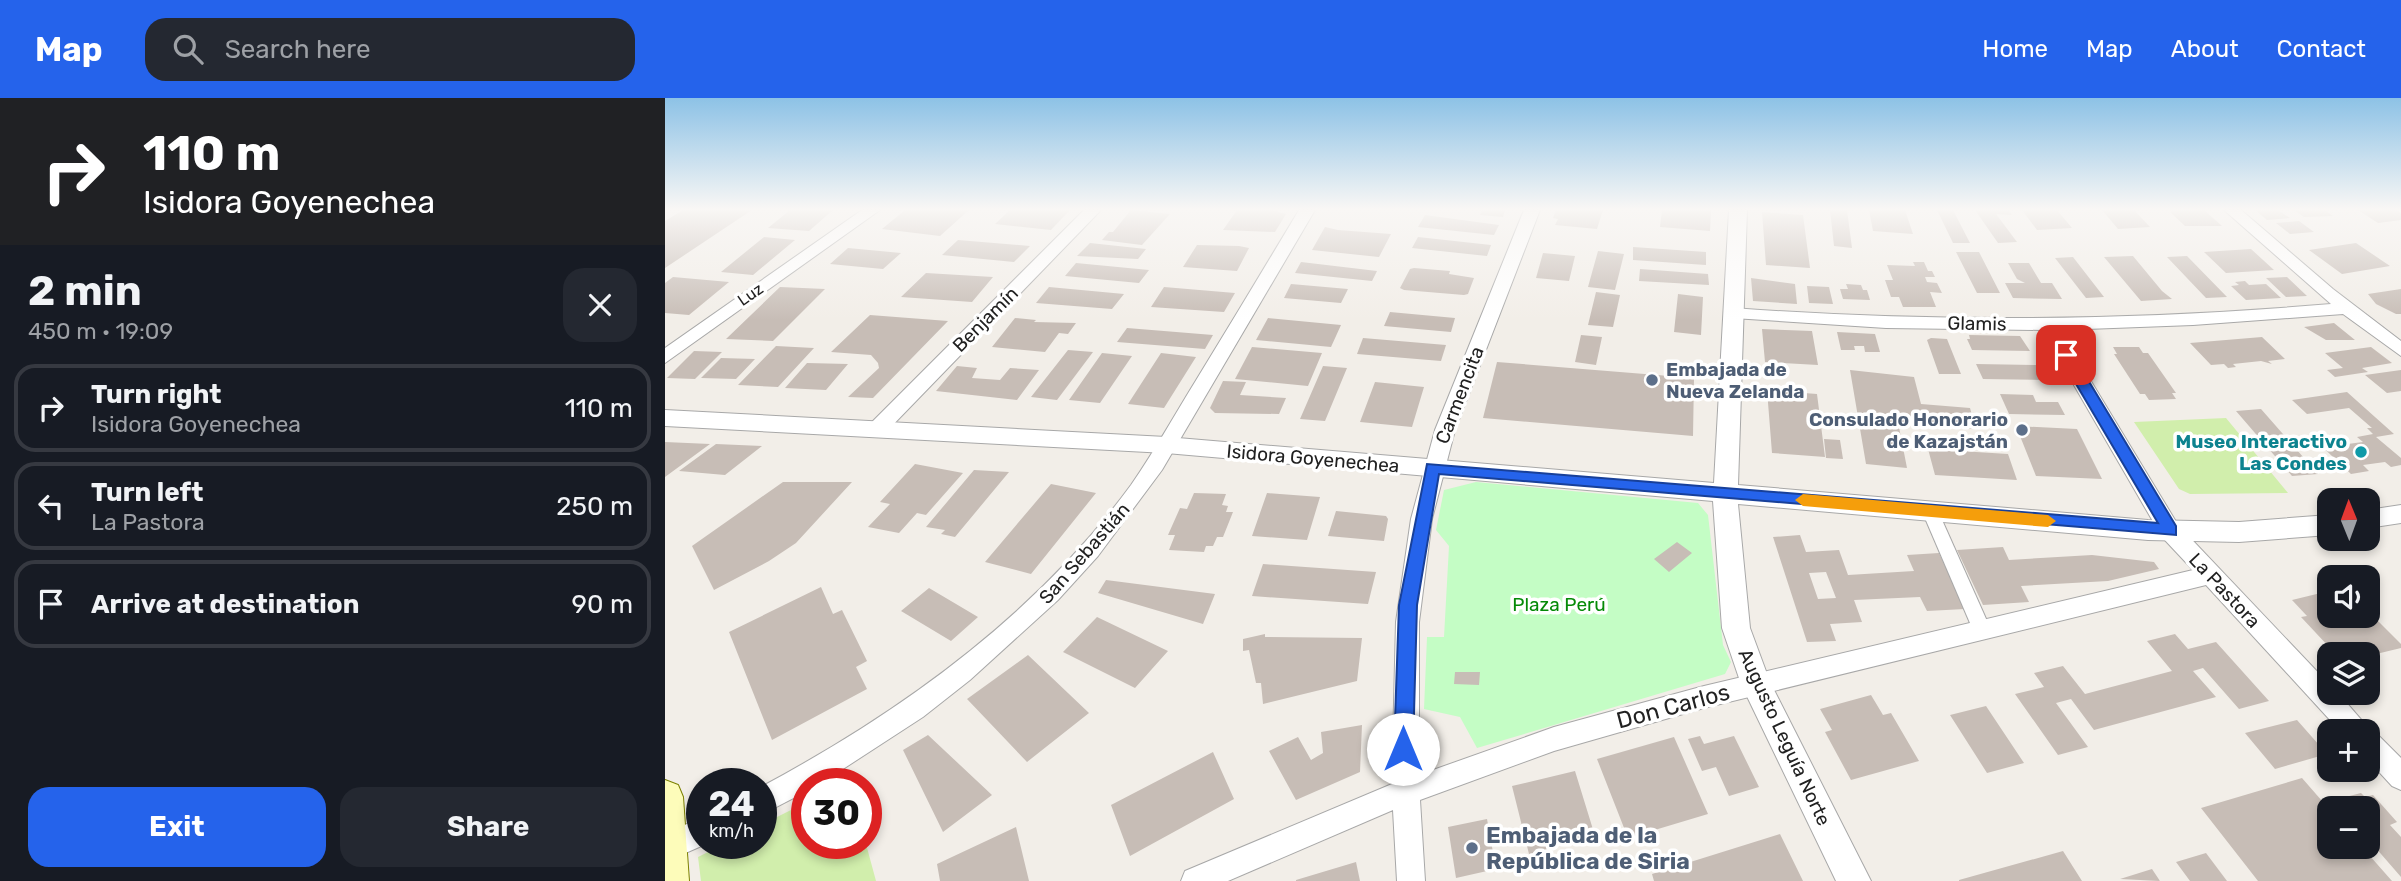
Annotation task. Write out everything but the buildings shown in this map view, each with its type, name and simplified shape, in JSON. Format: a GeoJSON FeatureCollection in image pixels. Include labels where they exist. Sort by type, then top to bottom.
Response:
{"type":"FeatureCollection","features":[{"type":"Feature","properties":{"kind":"main road"},"geometry":{"type":"LineString","coordinates":[[665,797],[677,851]]}},
{"type":"Feature","properties":{"kind":"street","name":"Luz"},"geometry":{"type":"LineString","coordinates":[[665,357],[821,247]]}},
{"type":"Feature","properties":{"kind":"street","name":"Benjamín"},"geometry":{"type":"LineString","coordinates":[[878,428],[1057,247]]}},
{"type":"Feature","properties":{"kind":"street","name":"San Sebastián"},"geometry":{"type":"LineString","coordinates":[[777,794],[818,772],[882,732],[1005,636],[1061,583],[1112,525],[1140,488],[1285,247]]}},
{"type":"Feature","properties":{"kind":"street","name":"Carmencita"},"geometry":{"type":"LineString","coordinates":[[1411,881],[1404,791],[1404,684],[1408,605],[1433,468],[1518,247]]}},
{"type":"Feature","properties":{"kind":"street","name":"Augusto Leguía Norte"},"geometry":{"type":"LineString","coordinates":[[1736,247],[1726,493],[1726,543],[1736,628],[1741,650],[1756,684],[1854,881]]}},
{"type":"Feature","properties":{"kind":"street"},"geometry":{"type":"LineString","coordinates":[[2274,247],[2346,309],[2401,350]]}},
{"type":"Feature","properties":{"kind":"street","name":"Glamis"},"geometry":{"type":"LineString","coordinates":[[1733,313],[2048,325],[2194,321],[2346,309]]}},
{"type":"Feature","properties":{"kind":"street","name":"La Pastora"},"geometry":{"type":"LineString","coordinates":[[2048,325],[2170,531],[2346,719]]}},
{"type":"Feature","properties":{"kind":"street","name":"Isidora Goyenechea"},"geometry":{"type":"LineString","coordinates":[[668,417],[1166,445],[2170,531],[2273,530],[2317,526]]}},
{"type":"Feature","properties":{"kind":"street"},"geometry":{"type":"LineString","coordinates":[[1930,511],[1982,630]]}},
{"type":"Feature","properties":{"kind":"street"},"geometry":{"type":"LineString","coordinates":[[2380,517],[2401,514]]}},
{"type":"Feature","properties":{"kind":"street","name":"Don Carlos"},"geometry":{"type":"LineString","coordinates":[[1195,881],[1404,791],[1554,739],[1756,684],[2210,575]]}},
{"type":"Feature","properties":{"kind":"street"},"geometry":{"type":"LineString","coordinates":[[2380,755],[2401,777]]}},
{"type":"Feature","properties":{"kind":"green space"},"geometry":{"type":"Polygon","coordinates":[[[2226,418],[2288,493],[2190,494],[2179,489],[2134,422],[2226,418]]]}},
{"type":"Feature","properties":{"kind":"green space","name":"Plaza Perú"},"geometry":{"type":"Polygon","coordinates":[[[1476,482],[1698,503],[1708,515],[1723,645],[1731,662],[1725,674],[1477,748],[1460,717],[1424,709],[1427,637],[1444,637],[1449,546],[1436,530],[1444,490],[1476,482]]]}},
{"type":"Feature","properties":{"kind":"green space"},"geometry":{"type":"Polygon","coordinates":[[[791,810],[791,859],[870,859],[876,881],[701,881],[698,859],[777,859],[777,817],[791,810]]]}},
{"type":"Feature","properties":{"kind":"slow traffic"},"geometry":{"type":"LineString","coordinates":[[1803,500],[2048,521]]}},
{"type":"Feature","properties":{"kind":"place","name":"Embajada de Nueva Zelanda"},"geometry":{"type":"Point","coordinates":[1652,380]}},
{"type":"Feature","properties":{"kind":"place","name":"Consulado Honorario de Kazajstán"},"geometry":{"type":"Point","coordinates":[2022,430]}},
{"type":"Feature","properties":{"kind":"place","name":"Museo Interactivo Las Condes"},"geometry":{"type":"Point","coordinates":[2361,452]}},
{"type":"Feature","properties":{"kind":"place","name":"Embajada de la República de Siria"},"geometry":{"type":"Point","coordinates":[1472,848]}},
{"type":"Feature","properties":{"kind":"route"},"geometry":{"type":"LineString","coordinates":[[1403,749],[1408,605],[1433,468],[2170,531],[2066,355]]}}]}
